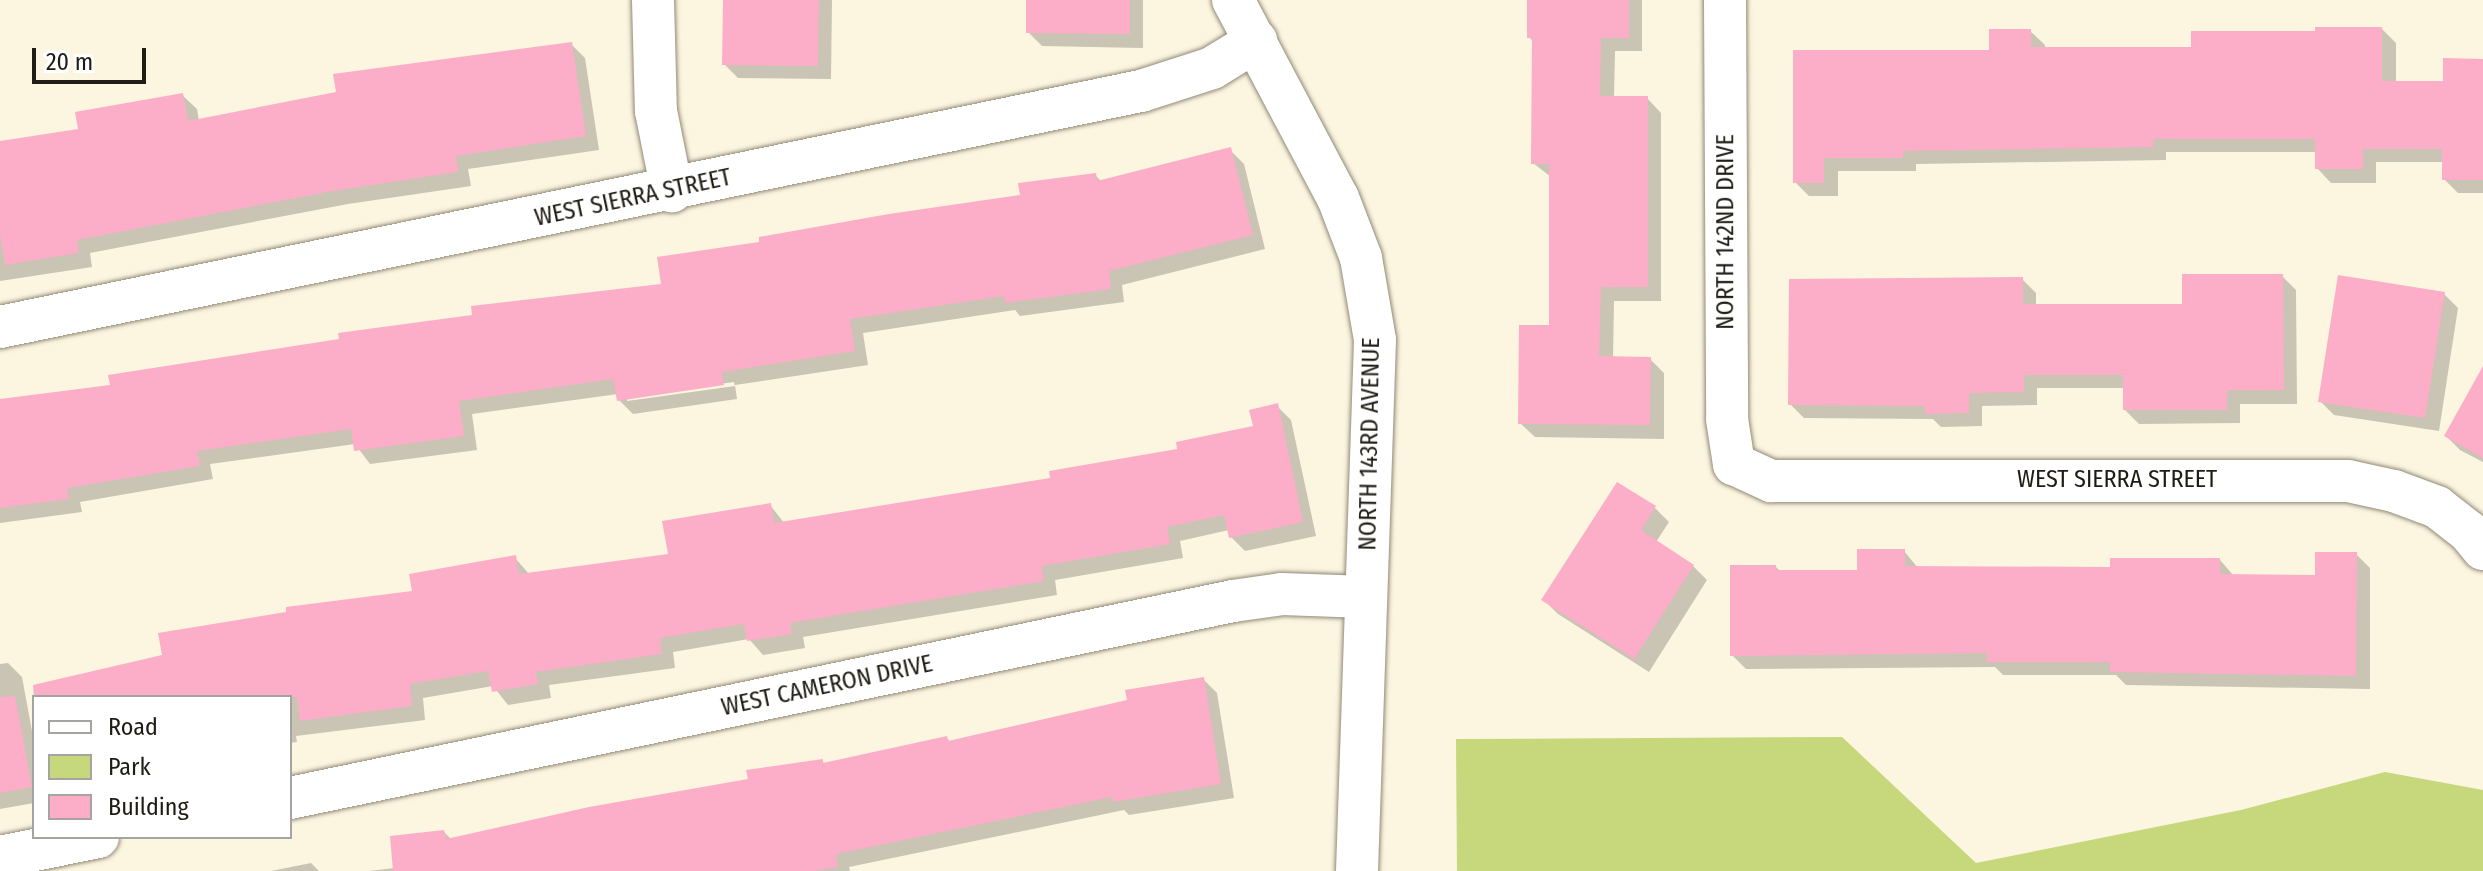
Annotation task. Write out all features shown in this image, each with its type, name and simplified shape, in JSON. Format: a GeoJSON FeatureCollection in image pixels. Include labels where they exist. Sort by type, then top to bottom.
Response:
{"type":"FeatureCollection","features":[{"type":"Feature","properties":{"kind":"street"},"geometry":{"type":"LineString","coordinates":[[653,0],[656,111],[672,191]]}},
{"type":"Feature","properties":{"kind":"street","name":"NORTH 143RD AVENUE"},"geometry":{"type":"LineString","coordinates":[[1233,0],[1338,198],[1361,258],[1368,289],[1375,340],[1376,395],[1357,871]]}},
{"type":"Feature","properties":{"kind":"street","name":"NORTH 142ND DRIVE"},"geometry":{"type":"LineString","coordinates":[[1725,0],[1727,419],[1734,464]]}},
{"type":"Feature","properties":{"kind":"street","name":"WEST SIERRA STREET"},"geometry":{"type":"LineString","coordinates":[[0,327],[672,191],[1141,91],[1212,68],[1256,41]]}},
{"type":"Feature","properties":{"kind":"street","name":"WEST SIERRA STREET"},"geometry":{"type":"LineString","coordinates":[[1734,464],[1771,481],[2348,481],[2394,491],[2437,507],[2469,532],[2483,549]]}},
{"type":"Feature","properties":{"kind":"street","name":"WEST CAMERON DRIVE"},"geometry":{"type":"LineString","coordinates":[[292,798],[1233,601],[1282,594],[1366,597]]}},
{"type":"Feature","properties":{"kind":"street"},"geometry":{"type":"LineString","coordinates":[[0,857],[88,839]]}},
{"type":"Feature","properties":{"kind":"green space"},"geometry":{"type":"Polygon","coordinates":[[[1842,737],[1976,863],[2241,810],[2385,772],[2483,790],[2483,871],[1457,871],[1456,739],[1842,737]]]}},
{"type":"Feature","properties":{"kind":"building"},"geometry":{"type":"Polygon","coordinates":[[[723,0],[819,0],[818,66],[722,65],[723,0]]]}},
{"type":"Feature","properties":{"kind":"building"},"geometry":{"type":"Polygon","coordinates":[[[1026,0],[1130,0],[1130,34],[1026,33],[1026,0]]]}},
{"type":"Feature","properties":{"kind":"building"},"geometry":{"type":"Polygon","coordinates":[[[1527,0],[1629,0],[1629,38],[1601,38],[1600,96],[1648,96],[1648,287],[1601,287],[1599,356],[1651,357],[1650,425],[1518,424],[1519,325],[1549,325],[1549,164],[1531,164],[1532,38],[1527,38],[1527,0]]]}},
{"type":"Feature","properties":{"kind":"building"},"geometry":{"type":"Polygon","coordinates":[[[2315,27],[2382,27],[2382,81],[2443,81],[2443,58],[2483,59],[2483,180],[2442,180],[2442,149],[2363,149],[2363,169],[2315,169],[2315,139],[2153,139],[2153,147],[1903,151],[1903,158],[1824,158],[1824,183],[1793,183],[1793,50],[1989,50],[1989,29],[2031,29],[2031,47],[2191,47],[2191,31],[2315,31],[2315,27]]]}},
{"type":"Feature","properties":{"kind":"building"},"geometry":{"type":"Polygon","coordinates":[[[572,42],[586,136],[456,156],[458,172],[333,191],[77,240],[79,253],[5,265],[0,235],[0,141],[78,129],[75,112],[183,93],[188,121],[336,92],[333,74],[572,42]]]}},
{"type":"Feature","properties":{"kind":"building"},"geometry":{"type":"Polygon","coordinates":[[[1231,147],[1253,235],[1109,271],[1111,289],[1005,303],[1004,296],[850,319],[855,351],[722,372],[724,385],[617,401],[613,379],[459,401],[464,436],[354,451],[351,429],[197,451],[200,466],[67,488],[69,499],[0,508],[0,399],[110,385],[108,375],[339,339],[338,333],[472,315],[471,306],[661,284],[657,257],[759,242],[759,237],[889,214],[1020,195],[1018,183],[1096,173],[1097,181],[1231,147]]]}},
{"type":"Feature","properties":{"kind":"building"},"geometry":{"type":"Polygon","coordinates":[[[2182,274],[2283,274],[2284,390],[2227,390],[2227,410],[2123,410],[2123,375],[2024,375],[2024,392],[1969,393],[1969,413],[1925,414],[1925,406],[1788,405],[1789,279],[2023,277],[2023,304],[2182,304],[2182,274]]]}},
{"type":"Feature","properties":{"kind":"building"},"geometry":{"type":"Polygon","coordinates":[[[2338,275],[2445,292],[2425,418],[2318,402],[2338,275]]]}},
{"type":"Feature","properties":{"kind":"building"},"geometry":{"type":"Polygon","coordinates":[[[2483,366],[2483,458],[2444,436],[2483,366]]]}},
{"type":"Feature","properties":{"kind":"building"},"geometry":{"type":"Polygon","coordinates":[[[1278,403],[1303,522],[1229,538],[1224,515],[1167,527],[1170,544],[1042,566],[1044,581],[790,623],[792,634],[747,641],[744,624],[660,638],[662,654],[536,672],[538,684],[492,692],[488,671],[410,684],[412,706],[300,721],[297,697],[292,695],[34,695],[33,685],[162,655],[158,633],[286,612],[286,607],[412,591],[409,574],[516,555],[519,574],[668,554],[662,521],[771,503],[774,523],[1050,478],[1049,471],[1177,449],[1176,442],[1253,426],[1249,410],[1278,403]]]}},
{"type":"Feature","properties":{"kind":"building"},"geometry":{"type":"Polygon","coordinates":[[[1617,482],[1656,506],[1641,530],[1694,565],[1634,659],[1541,600],[1617,482]]]}},
{"type":"Feature","properties":{"kind":"building"},"geometry":{"type":"Polygon","coordinates":[[[1857,549],[1905,549],[1905,566],[2110,567],[2110,558],[2220,558],[2220,574],[2315,575],[2315,552],[2357,552],[2356,676],[2110,672],[2110,662],[1987,662],[1987,653],[1730,656],[1730,565],[1776,565],[1776,570],[1857,570],[1857,549]]]}},
{"type":"Feature","properties":{"kind":"building"},"geometry":{"type":"Polygon","coordinates":[[[1204,677],[1221,784],[1113,802],[1112,797],[836,854],[838,867],[813,871],[393,871],[390,836],[444,830],[446,839],[589,807],[748,779],[746,770],[823,759],[823,763],[947,736],[948,741],[1127,700],[1125,690],[1204,677]]]}},
{"type":"Feature","properties":{"kind":"building"},"geometry":{"type":"Polygon","coordinates":[[[15,696],[32,787],[0,793],[0,697],[15,696]]]}}]}
